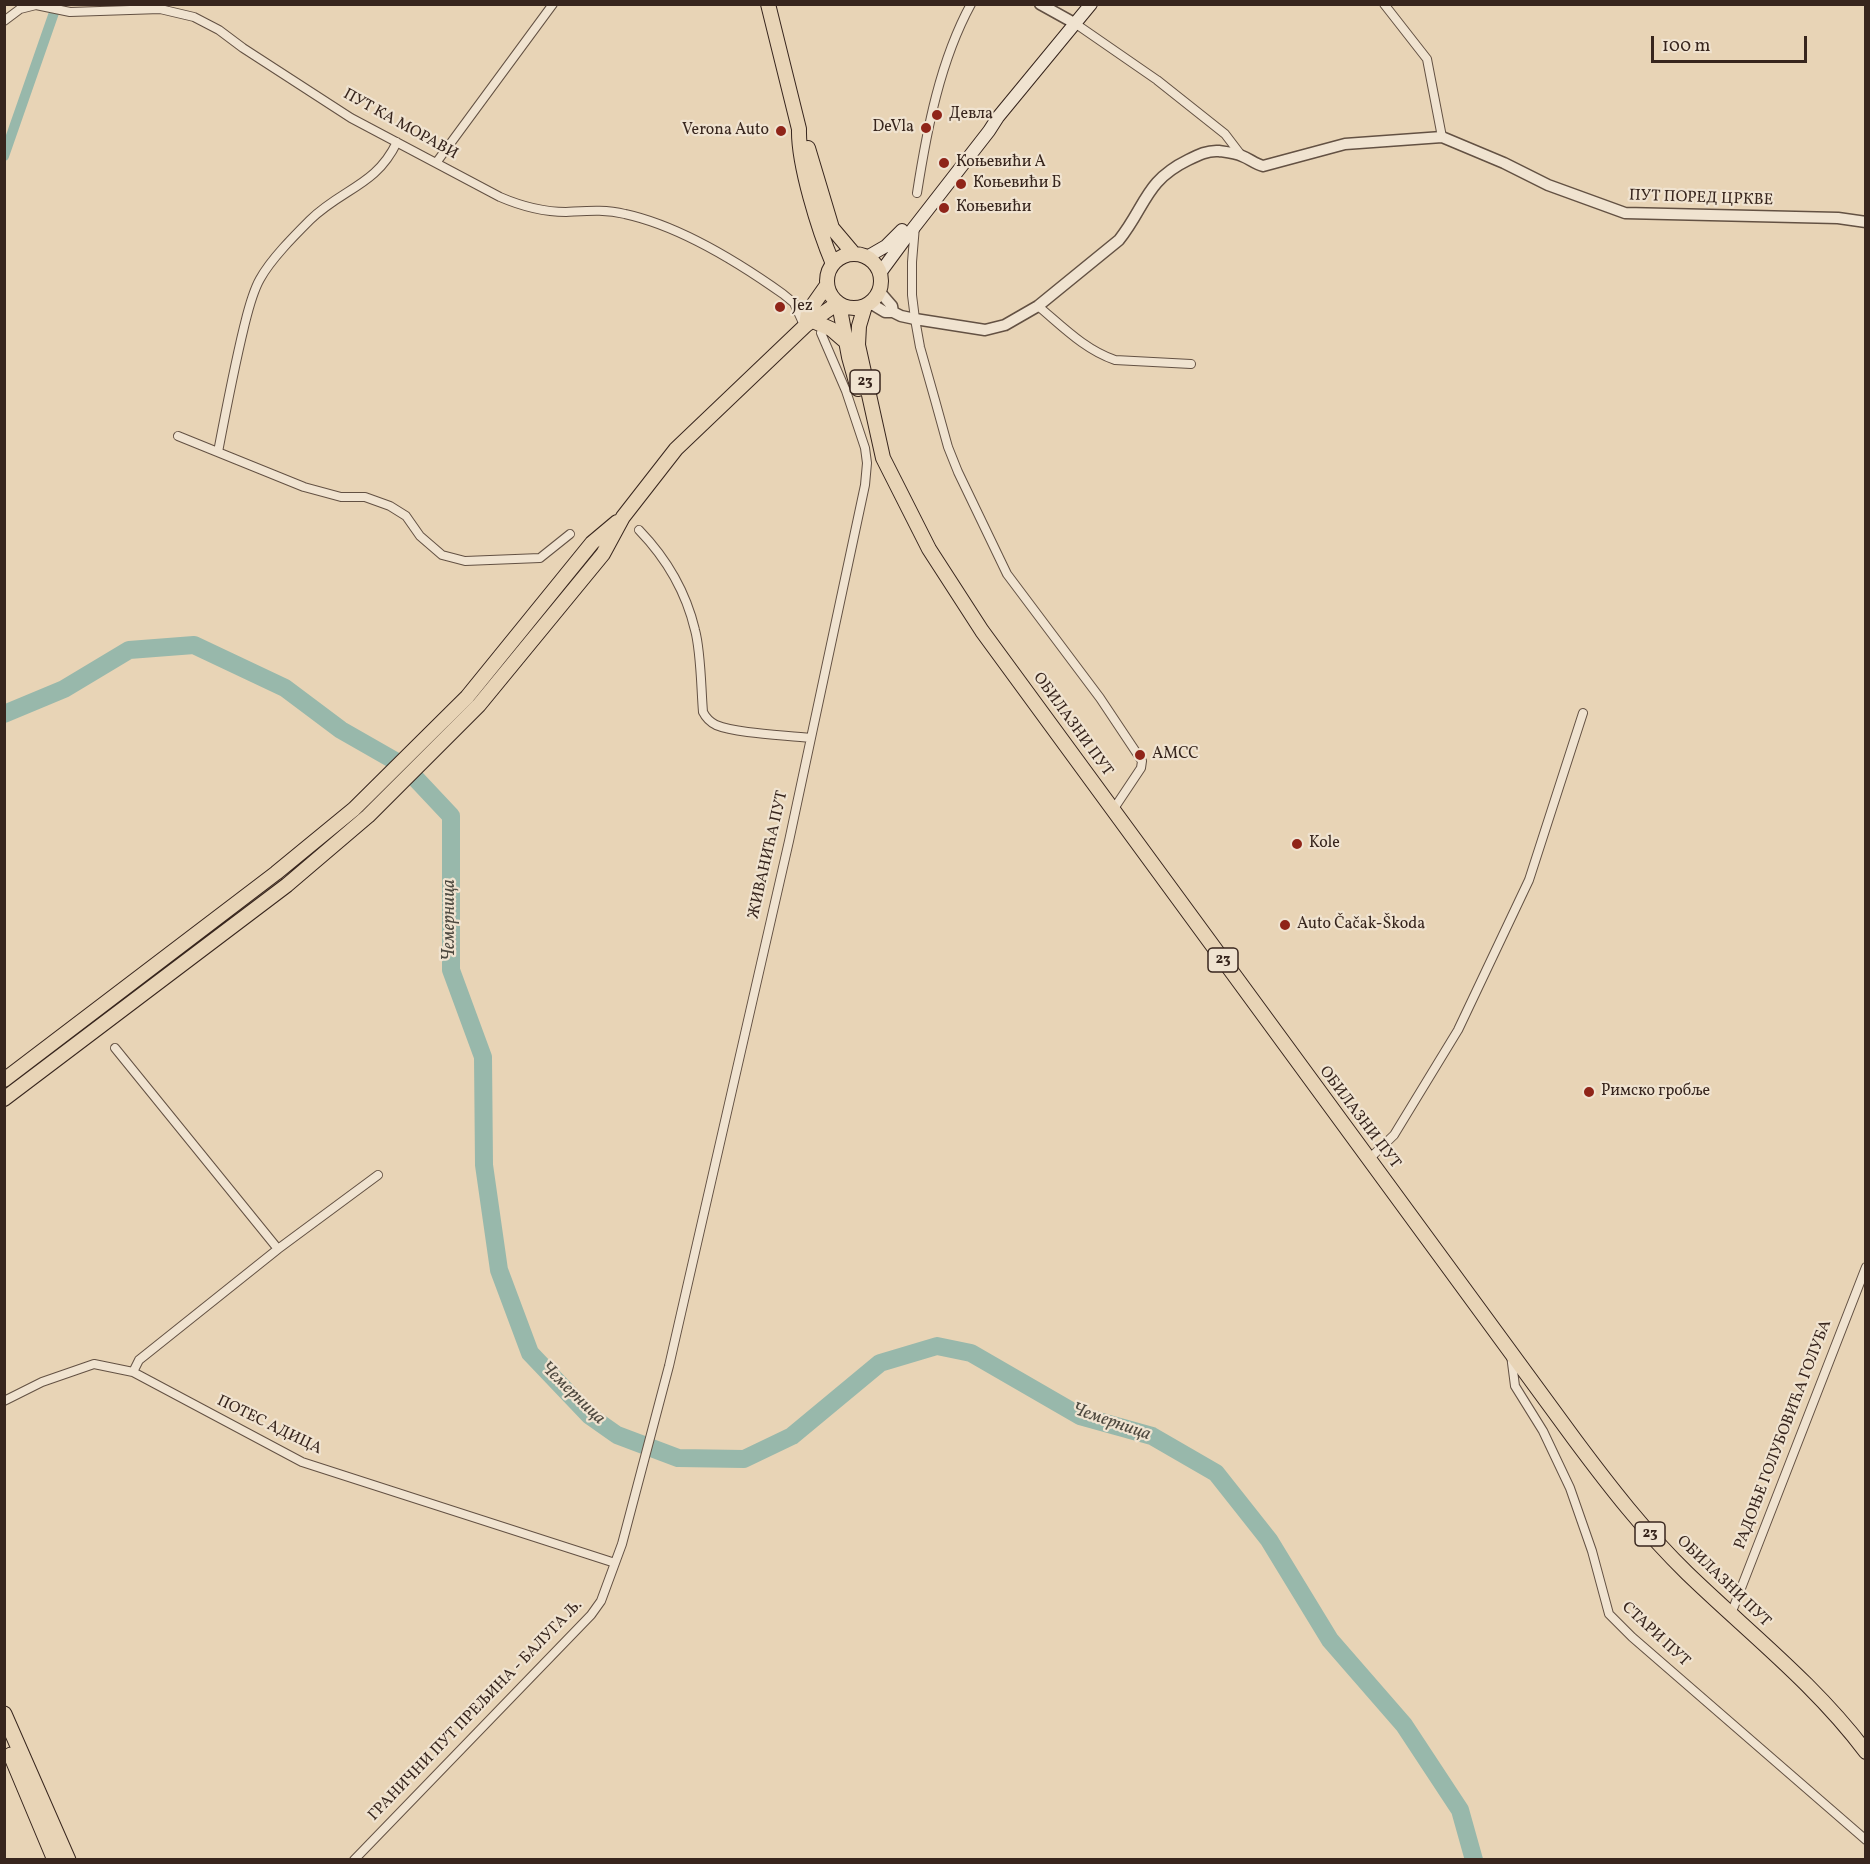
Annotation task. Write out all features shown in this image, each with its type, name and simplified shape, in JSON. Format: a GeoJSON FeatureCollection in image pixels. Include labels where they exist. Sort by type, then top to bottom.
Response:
{"type":"FeatureCollection","features":[{"type":"Feature","properties":{"kind":"highway"},"geometry":{"type":"LineString","coordinates":[[4,1714],[68,1860]]}},
{"type":"Feature","properties":{"kind":"highway"},"geometry":{"type":"LineString","coordinates":[[4,1738],[55,1860]]}},
{"type":"Feature","properties":{"kind":"main road"},"geometry":{"type":"LineString","coordinates":[[768,4],[799,129],[808,147],[832,228],[860,255],[876,265],[880,273],[879,291]]}},
{"type":"Feature","properties":{"kind":"main road"},"geometry":{"type":"LineString","coordinates":[[880,273],[913,222],[985,127],[998,117],[1091,4]]}},
{"type":"Feature","properties":{"kind":"main road"},"geometry":{"type":"LineString","coordinates":[[799,129],[799,141],[808,185],[833,264]]}},
{"type":"Feature","properties":{"kind":"main road"},"geometry":{"type":"LineString","coordinates":[[808,324],[808,312],[827,285],[833,264],[841,257],[860,255],[895,238],[913,222]]}},
{"type":"Feature","properties":{"kind":"main road","name":"23"},"geometry":{"type":"LineString","coordinates":[[827,285],[831,296],[838,303],[875,453]]}},
{"type":"Feature","properties":{"kind":"main road","name":"23"},"geometry":{"type":"LineString","coordinates":[[875,453],[858,333],[867,304],[879,291]]}},
{"type":"Feature","properties":{"kind":"main road"},"geometry":{"type":"LineString","coordinates":[[4,1099],[287,885],[369,816],[479,705],[603,554],[623,517],[676,449],[808,324],[838,303],[853,308],[867,304]]}},
{"type":"Feature","properties":{"kind":"main road"},"geometry":{"type":"LineString","coordinates":[[808,324],[831,329],[846,342]]}},
{"type":"Feature","properties":{"kind":"main road","name":"ОБИЛАЗНИ ПУТ"},"geometry":{"type":"LineString","coordinates":[[875,453],[944,575],[982,631],[1510,1352],[1632,1514],[1674,1559],[1819,1697],[1866,1752]]}},
{"type":"Feature","properties":{"kind":"main road"},"geometry":{"type":"LineString","coordinates":[[4,1080],[276,873],[354,809],[467,697],[592,543],[623,517]]}},
{"type":"Feature","properties":{"kind":"street"},"geometry":{"type":"LineString","coordinates":[[436,163],[553,4]]}},
{"type":"Feature","properties":{"kind":"street"},"geometry":{"type":"LineString","coordinates":[[917,193],[940,85],[952,45],[971,4]]}},
{"type":"Feature","properties":{"kind":"street"},"geometry":{"type":"LineString","coordinates":[[1040,4],[1076,24],[1157,80],[1226,134],[1241,155]]}},
{"type":"Feature","properties":{"kind":"street"},"geometry":{"type":"LineString","coordinates":[[1384,4],[1427,59],[1442,137]]}},
{"type":"Feature","properties":{"kind":"street","name":"ПУТ КА МОРАВИ"},"geometry":{"type":"LineString","coordinates":[[4,21],[20,9],[30,5],[61,10],[160,9],[194,17],[213,27],[351,118],[500,197],[521,206],[547,211],[567,212],[592,209],[626,214],[690,236],[783,294],[794,303],[808,324]]}},
{"type":"Feature","properties":{"kind":"street","name":"ПУТ ПОРЕД ЦРКВЕ"},"geometry":{"type":"LineString","coordinates":[[867,304],[902,316],[985,330],[1005,325],[1038,306],[1119,240],[1159,178],[1177,165],[1200,154],[1216,151],[1241,155],[1263,166],[1345,144],[1442,137],[1504,163],[1548,185],[1624,213],[1838,218],[1866,222]]}},
{"type":"Feature","properties":{"kind":"street"},"geometry":{"type":"LineString","coordinates":[[218,452],[239,347],[250,305],[260,279],[309,220],[327,205],[372,177],[389,158],[397,142]]}},
{"type":"Feature","properties":{"kind":"street"},"geometry":{"type":"LineString","coordinates":[[913,222],[912,295],[915,318],[920,347],[948,447],[1007,574],[1100,698],[1141,760],[1141,768],[1113,810]]}},
{"type":"Feature","properties":{"kind":"street"},"geometry":{"type":"LineString","coordinates":[[879,291],[892,306],[893,312]]}},
{"type":"Feature","properties":{"kind":"street"},"geometry":{"type":"LineString","coordinates":[[1038,306],[1089,349],[1105,357],[1115,360],[1191,364]]}},
{"type":"Feature","properties":{"kind":"street","name":"ЖИВАНИЋА ПУТ"},"geometry":{"type":"LineString","coordinates":[[641,1474],[663,1388],[865,485],[875,453],[821,333]]}},
{"type":"Feature","properties":{"kind":"street"},"geometry":{"type":"LineString","coordinates":[[178,436],[304,487],[341,497],[365,497],[390,506],[406,516],[420,536],[442,555],[465,561],[540,558],[570,534]]}},
{"type":"Feature","properties":{"kind":"street"},"geometry":{"type":"LineString","coordinates":[[639,530],[659,551],[675,577],[696,630],[703,712],[706,719],[717,725],[738,729],[810,738]]}},
{"type":"Feature","properties":{"kind":"street"},"geometry":{"type":"LineString","coordinates":[[1369,1159],[1394,1135],[1458,1030],[1529,880],[1583,714]]}},
{"type":"Feature","properties":{"kind":"street"},"geometry":{"type":"LineString","coordinates":[[115,1048],[278,1249]]}},
{"type":"Feature","properties":{"kind":"street"},"geometry":{"type":"LineString","coordinates":[[133,1372],[139,1360],[278,1249],[378,1175]]}},
{"type":"Feature","properties":{"kind":"street","name":"РАДОЊЕ ГОЛУБОВИЋА ГОЛУБА"},"geometry":{"type":"LineString","coordinates":[[1731,1614],[1866,1267]]}},
{"type":"Feature","properties":{"kind":"street","name":"СТАРИ ПУТ"},"geometry":{"type":"LineString","coordinates":[[1510,1352],[1515,1386],[1543,1431],[1570,1488],[1592,1551],[1609,1614],[1632,1637],[1866,1840]]}},
{"type":"Feature","properties":{"kind":"street","name":"ПОТЕС АДИЦА"},"geometry":{"type":"LineString","coordinates":[[4,1401],[42,1382],[94,1364],[133,1372],[302,1462],[615,1563]]}},
{"type":"Feature","properties":{"kind":"street","name":"ГРАНИЧНИ ПУТ ПРЕЉИНА - БАЛУГА Љ."},"geometry":{"type":"LineString","coordinates":[[354,1860],[591,1615],[601,1601],[615,1563],[641,1474]]}},
{"type":"Feature","properties":{"kind":"waterway"},"geometry":{"type":"LineString","coordinates":[[4,156],[57,4]]}},
{"type":"Feature","properties":{"kind":"waterway","name":"Чемерница"},"geometry":{"type":"LineString","coordinates":[[4,714],[64,689],[129,650],[194,645],[285,688],[341,730],[404,766],[451,816],[451,970],[483,1057],[484,1165],[499,1270],[530,1353],[590,1416],[617,1435],[678,1458],[744,1459],[792,1436],[880,1363],[937,1346],[971,1353],[1080,1416],[1152,1436],[1216,1473],[1269,1540],[1330,1640],[1404,1725],[1460,1810],[1474,1860]]}},
{"type":"Feature","properties":{"kind":"place","name":"Девла"},"geometry":{"type":"Point","coordinates":[937,115]}},
{"type":"Feature","properties":{"kind":"place","name":"DeVla"},"geometry":{"type":"Point","coordinates":[926,128]}},
{"type":"Feature","properties":{"kind":"place","name":"Verona Auto"},"geometry":{"type":"Point","coordinates":[781,131]}},
{"type":"Feature","properties":{"kind":"place","name":"Коњевићи А"},"geometry":{"type":"Point","coordinates":[944,163]}},
{"type":"Feature","properties":{"kind":"place","name":"Коњевићи Б"},"geometry":{"type":"Point","coordinates":[961,184]}},
{"type":"Feature","properties":{"kind":"place","name":"Коњевићи"},"geometry":{"type":"Point","coordinates":[944,208]}},
{"type":"Feature","properties":{"kind":"place","name":"Jez"},"geometry":{"type":"Point","coordinates":[780,307]}},
{"type":"Feature","properties":{"kind":"place","name":"АМСС"},"geometry":{"type":"Point","coordinates":[1140,755]}},
{"type":"Feature","properties":{"kind":"place","name":"Kole"},"geometry":{"type":"Point","coordinates":[1297,844]}},
{"type":"Feature","properties":{"kind":"place","name":"Auto Čačak-Škoda"},"geometry":{"type":"Point","coordinates":[1285,925]}},
{"type":"Feature","properties":{"kind":"place","name":"Римско гробље"},"geometry":{"type":"Point","coordinates":[1589,1092]}}]}
